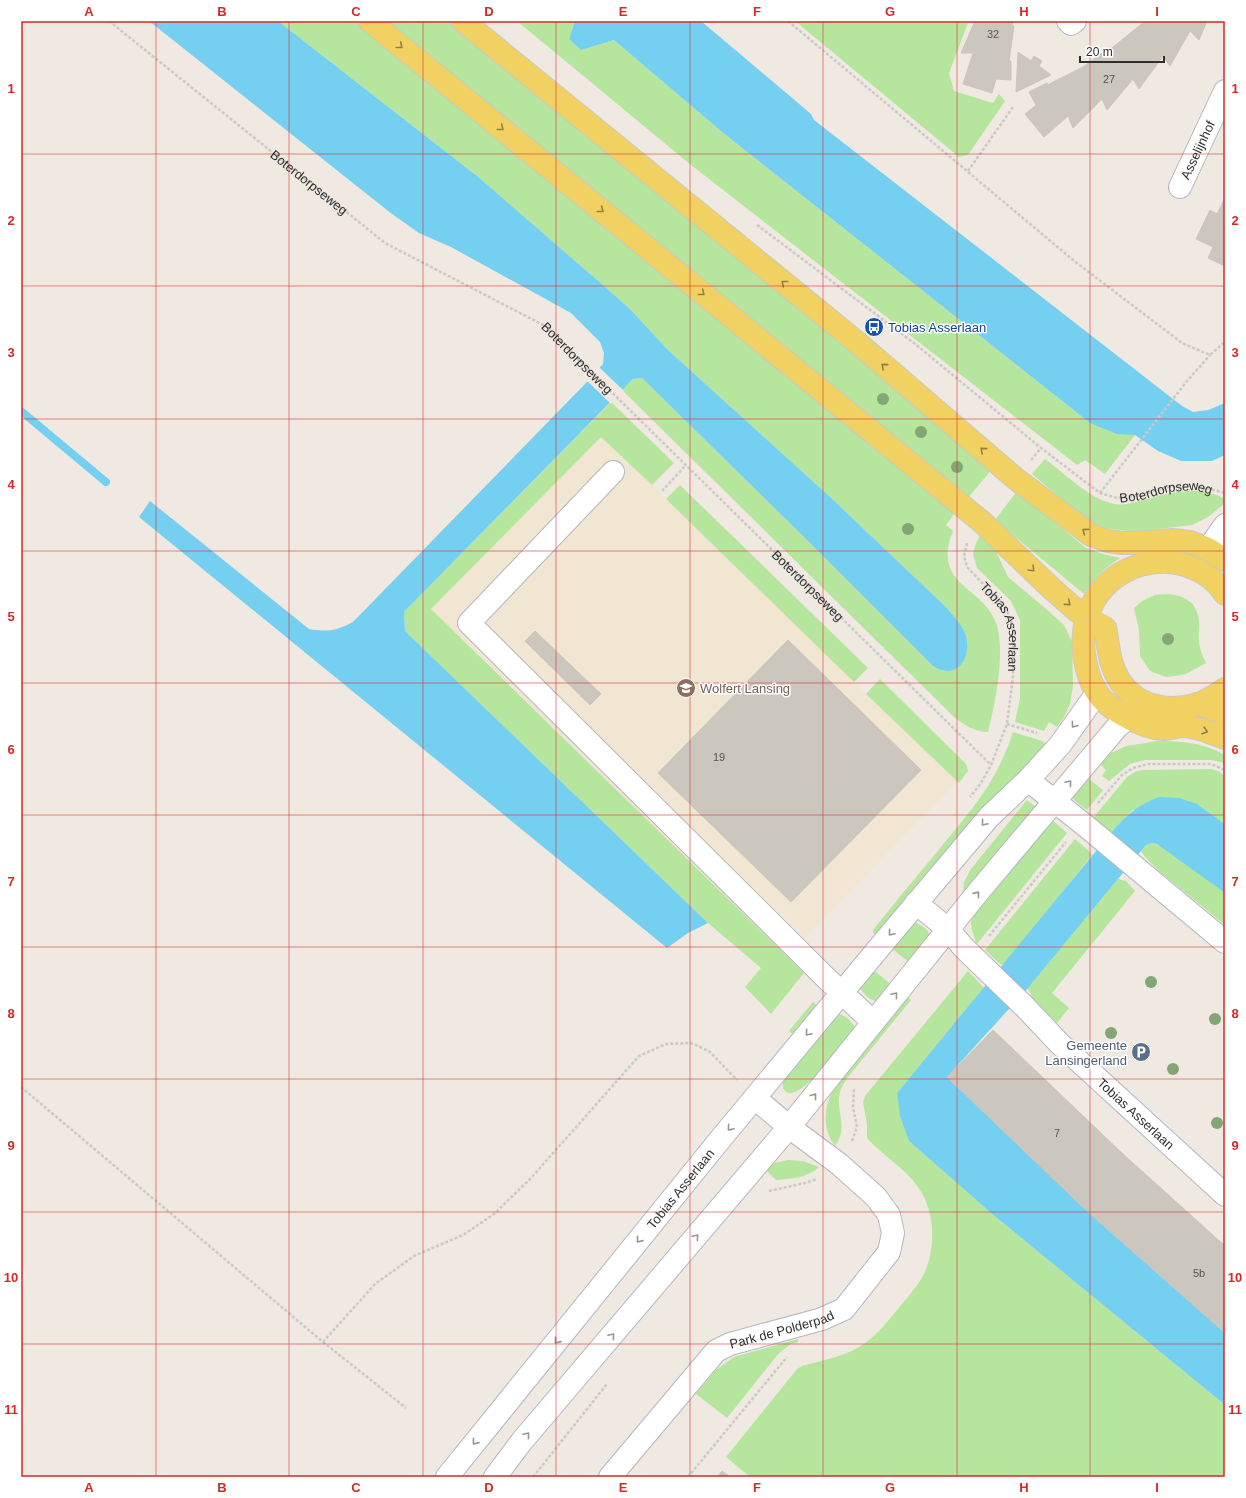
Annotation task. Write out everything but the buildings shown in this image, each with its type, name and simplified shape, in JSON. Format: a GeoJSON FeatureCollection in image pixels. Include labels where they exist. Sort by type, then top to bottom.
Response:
{"type":"FeatureCollection","features":[{"type":"Feature","properties":{"kind":"main road"},"geometry":{"type":"LineString","coordinates":[[370,21],[982,522],[1050,588],[1086,618],[1105,628],[1112,664],[1116,674],[1123,686],[1134,697],[1148,704],[1162,708],[1179,708],[1197,704],[1225,689]]}},
{"type":"Feature","properties":{"kind":"main road"},"geometry":{"type":"LineString","coordinates":[[463,21],[853,339],[1016,479],[1091,535],[1122,543],[1172,540],[1190,542],[1217,554]]}},
{"type":"Feature","properties":{"kind":"main road"},"geometry":{"type":"LineString","coordinates":[[1192,567],[1217,554]]}},
{"type":"Feature","properties":{"kind":"main road"},"geometry":{"type":"LineString","coordinates":[[1225,594],[1217,582],[1192,567],[1175,562],[1151,562],[1134,567],[1119,575],[1107,584],[1098,595],[1086,618],[1083,640],[1089,678],[1097,693],[1113,708],[1128,718],[1145,726],[1164,729],[1184,726],[1204,730],[1225,738]]}},
{"type":"Feature","properties":{"kind":"main road"},"geometry":{"type":"LineString","coordinates":[[1128,718],[1148,704]]}},
{"type":"Feature","properties":{"kind":"main road"},"geometry":{"type":"LineString","coordinates":[[1197,704],[1217,710],[1225,715]]}},
{"type":"Feature","properties":{"kind":"street"},"geometry":{"type":"LineString","coordinates":[[1068,21],[1071,24],[1075,21]]}},
{"type":"Feature","properties":{"kind":"street","name":"Asselijnhof"},"geometry":{"type":"LineString","coordinates":[[1180,187],[1225,91]]}},
{"type":"Feature","properties":{"kind":"street"},"geometry":{"type":"LineString","coordinates":[[613,472],[469,623],[873,1022]]}},
{"type":"Feature","properties":{"kind":"street"},"geometry":{"type":"LineString","coordinates":[[1217,554],[1225,525]]}},
{"type":"Feature","properties":{"kind":"street","name":"Tobias Asserlaan"},"geometry":{"type":"LineString","coordinates":[[447,1477],[842,992],[989,817],[1028,780],[1060,745],[1097,693]]}},
{"type":"Feature","properties":{"kind":"street"},"geometry":{"type":"LineString","coordinates":[[495,1477],[522,1441],[789,1127],[948,929],[1117,727],[1128,718]]}},
{"type":"Feature","properties":{"kind":"street"},"geometry":{"type":"LineString","coordinates":[[1028,780],[1225,942]]}},
{"type":"Feature","properties":{"kind":"street","name":"Tobias Asserlaan"},"geometry":{"type":"LineString","coordinates":[[916,903],[948,929],[1066,1049],[1225,1195]]}},
{"type":"Feature","properties":{"kind":"street","name":"Park de Polderpad"},"geometry":{"type":"LineString","coordinates":[[610,1477],[716,1351],[730,1344],[822,1319],[844,1309],[889,1252],[893,1233],[889,1215],[876,1197],[839,1164],[789,1127],[755,1098]]}},
{"type":"Feature","properties":{"kind":"path","name":"Boterdorpseweg"},"geometry":{"type":"LineString","coordinates":[[109,21],[385,244],[547,326],[583,364],[991,765]]}},
{"type":"Feature","properties":{"kind":"path"},"geometry":{"type":"LineString","coordinates":[[788,21],[1073,260],[1176,339],[1210,355]]}},
{"type":"Feature","properties":{"kind":"path"},"geometry":{"type":"LineString","coordinates":[[968,171],[1013,107]]}},
{"type":"Feature","properties":{"kind":"path","name":"Boterdorpseweg"},"geometry":{"type":"LineString","coordinates":[[756,224],[914,343],[1041,448],[1100,493],[1117,498],[1141,496],[1168,487],[1195,485],[1225,492]]}},
{"type":"Feature","properties":{"kind":"path"},"geometry":{"type":"LineString","coordinates":[[1100,493],[1187,381],[1210,355],[1225,342]]}},
{"type":"Feature","properties":{"kind":"path"},"geometry":{"type":"LineString","coordinates":[[1016,479],[1041,448]]}},
{"type":"Feature","properties":{"kind":"path"},"geometry":{"type":"LineString","coordinates":[[662,491],[686,464]]}},
{"type":"Feature","properties":{"kind":"path","name":"Tobias Asserlaan"},"geometry":{"type":"LineString","coordinates":[[982,522],[966,545],[964,556],[967,567],[1005,607],[1010,618],[1014,634],[1012,676],[1007,724],[991,765]]}},
{"type":"Feature","properties":{"kind":"path"},"geometry":{"type":"LineString","coordinates":[[971,954],[980,946],[1084,825],[1108,790],[1122,775],[1133,768],[1148,764],[1211,764],[1225,770]]}},
{"type":"Feature","properties":{"kind":"path"},"geometry":{"type":"LineString","coordinates":[[323,1342],[375,1284],[414,1256],[463,1235],[494,1214],[532,1178],[639,1056],[666,1044],[691,1043],[709,1051],[755,1098]]}},
{"type":"Feature","properties":{"kind":"path"},"geometry":{"type":"LineString","coordinates":[[805,1184],[822,1177],[839,1164],[850,1146],[857,1127],[853,1106],[855,1085]]}},
{"type":"Feature","properties":{"kind":"path"},"geometry":{"type":"LineString","coordinates":[[21,1087],[323,1342],[406,1408]]}},
{"type":"Feature","properties":{"kind":"shaded area","name":"Wolfert Lansing"},"geometry":{"type":"Polygon","coordinates":[[[601,436],[957,782],[806,937],[776,909],[757,927],[431,609],[601,436]]]}},
{"type":"Feature","properties":{"kind":"green space"},"geometry":{"type":"Polygon","coordinates":[[[278,21],[355,21],[743,335],[956,511],[946,525],[953,531],[948,549],[949,563],[954,575],[961,584],[990,611],[996,623],[999,634],[1000,662],[994,707],[988,732],[974,729],[954,717],[622,390],[633,379],[642,378],[933,666],[944,671],[967,645],[962,629],[947,608],[828,495],[668,350],[630,309],[604,286],[477,176],[278,21]]]}},
{"type":"Feature","properties":{"kind":"green space"},"geometry":{"type":"Polygon","coordinates":[[[384,21],[452,21],[873,365],[993,468],[967,499],[384,21]]]}},
{"type":"Feature","properties":{"kind":"green space"},"geometry":{"type":"Polygon","coordinates":[[[517,21],[575,21],[569,39],[581,50],[614,40],[722,132],[1090,423],[1135,435],[1105,474],[1085,460],[1077,465],[691,165],[517,21]]]}},
{"type":"Feature","properties":{"kind":"green space"},"geometry":{"type":"Polygon","coordinates":[[[795,21],[965,21],[968,23],[949,73],[954,91],[993,103],[999,94],[1005,101],[968,155],[959,157],[795,21]]]}},
{"type":"Feature","properties":{"kind":"green space"},"geometry":{"type":"Polygon","coordinates":[[[611,402],[674,463],[652,485],[601,437],[431,609],[804,973],[771,1014],[745,987],[761,968],[708,923],[405,631],[404,612],[611,402]]]}},
{"type":"Feature","properties":{"kind":"green space"},"geometry":{"type":"Polygon","coordinates":[[[1045,459],[1085,491],[1111,503],[1134,503],[1176,492],[1196,491],[1216,495],[1225,499],[1225,503],[1208,517],[1192,525],[1135,532],[1104,528],[1088,521],[1032,474],[1045,459]]]}},
{"type":"Feature","properties":{"kind":"green space"},"geometry":{"type":"Polygon","coordinates":[[[680,485],[868,668],[854,682],[666,499],[680,485]]]}},
{"type":"Feature","properties":{"kind":"green space"},"geometry":{"type":"Polygon","coordinates":[[[1017,491],[1086,548],[1120,558],[1100,574],[1084,594],[995,520],[1017,491]]]}},
{"type":"Feature","properties":{"kind":"green space"},"geometry":{"type":"Polygon","coordinates":[[[981,534],[992,543],[1008,577],[1064,625],[1072,642],[1073,686],[1070,704],[1057,727],[1049,722],[1044,731],[1015,722],[1020,698],[1020,620],[1011,601],[977,568],[973,554],[976,543],[981,534]]]}},
{"type":"Feature","properties":{"kind":"green space"},"geometry":{"type":"Polygon","coordinates":[[[1170,594],[1178,596],[1190,601],[1194,606],[1199,621],[1199,646],[1206,663],[1186,674],[1175,676],[1166,677],[1150,671],[1140,656],[1139,630],[1134,608],[1142,601],[1155,595],[1170,594]]]}},
{"type":"Feature","properties":{"kind":"green space"},"geometry":{"type":"Polygon","coordinates":[[[880,679],[966,764],[968,771],[959,783],[866,694],[880,679]]]}},
{"type":"Feature","properties":{"kind":"green space"},"geometry":{"type":"Polygon","coordinates":[[[1013,732],[1042,741],[1047,745],[876,936],[873,930],[964,820],[983,794],[1000,766],[1013,732]]]}},
{"type":"Feature","properties":{"kind":"green space"},"geometry":{"type":"Polygon","coordinates":[[[1158,741],[1184,742],[1201,745],[1225,755],[1225,765],[1221,762],[1211,760],[1145,760],[1130,764],[1109,781],[1102,776],[1106,770],[1100,764],[1109,754],[1126,746],[1158,741]]]}},
{"type":"Feature","properties":{"kind":"green space"},"geometry":{"type":"Polygon","coordinates":[[[1211,769],[1218,771],[1225,776],[1225,824],[1197,804],[1133,810],[1110,833],[1093,818],[1127,777],[1135,772],[1142,770],[1211,769]]]}},
{"type":"Feature","properties":{"kind":"green space"},"geometry":{"type":"Polygon","coordinates":[[[1085,776],[1103,790],[1087,810],[1068,795],[1085,776]]]}},
{"type":"Feature","properties":{"kind":"green space"},"geometry":{"type":"Polygon","coordinates":[[[1027,800],[1037,808],[963,893],[964,882],[971,869],[1027,800]]]}},
{"type":"Feature","properties":{"kind":"green space"},"geometry":{"type":"Polygon","coordinates":[[[1050,818],[1067,833],[977,944],[972,931],[971,920],[979,909],[977,907],[1050,818]]]}},
{"type":"Feature","properties":{"kind":"green space"},"geometry":{"type":"Polygon","coordinates":[[[1075,839],[1092,855],[1004,965],[1000,964],[985,950],[1075,839]]]}},
{"type":"Feature","properties":{"kind":"green space"},"geometry":{"type":"Polygon","coordinates":[[[1152,843],[1168,850],[1225,893],[1225,925],[1159,871],[1146,858],[1141,851],[1146,845],[1152,843]]]}},
{"type":"Feature","properties":{"kind":"green space"},"geometry":{"type":"Polygon","coordinates":[[[1118,879],[1126,881],[1135,891],[1052,993],[1069,1008],[1057,1023],[1033,999],[1028,988],[1118,879]]]}},
{"type":"Feature","properties":{"kind":"green space"},"geometry":{"type":"Polygon","coordinates":[[[917,923],[925,928],[931,937],[911,964],[890,947],[909,926],[917,923]]]}},
{"type":"Feature","properties":{"kind":"green space"},"geometry":{"type":"Polygon","coordinates":[[[871,968],[893,986],[877,1001],[872,1000],[867,996],[860,987],[871,968]]]}},
{"type":"Feature","properties":{"kind":"green space"},"geometry":{"type":"Polygon","coordinates":[[[968,971],[984,988],[897,1093],[909,1141],[991,1213],[1225,1405],[1225,1477],[750,1477],[726,1457],[797,1369],[802,1366],[827,1360],[851,1351],[870,1339],[882,1328],[908,1297],[924,1274],[928,1265],[932,1245],[932,1225],[928,1206],[919,1188],[905,1172],[867,1138],[867,1124],[863,1102],[865,1096],[968,971]]]}},
{"type":"Feature","properties":{"kind":"green space"},"geometry":{"type":"Polygon","coordinates":[[[905,995],[911,1000],[848,1077],[842,1087],[839,1096],[839,1105],[842,1129],[835,1146],[827,1131],[826,1123],[827,1107],[832,1092],[836,1084],[905,995]]]}},
{"type":"Feature","properties":{"kind":"green space"},"geometry":{"type":"Polygon","coordinates":[[[813,1002],[819,1007],[795,1037],[789,1031],[813,1002]]]}},
{"type":"Feature","properties":{"kind":"green space"},"geometry":{"type":"Polygon","coordinates":[[[837,1014],[843,1015],[855,1028],[822,1069],[801,1089],[792,1093],[785,1091],[783,1083],[785,1077],[837,1014]]]}},
{"type":"Feature","properties":{"kind":"green space"},"geometry":{"type":"Polygon","coordinates":[[[788,1160],[803,1161],[819,1167],[804,1176],[776,1180],[765,1169],[775,1163],[788,1160]]]}},
{"type":"Feature","properties":{"kind":"green space"},"geometry":{"type":"Polygon","coordinates":[[[798,1339],[798,1342],[791,1344],[779,1353],[727,1418],[696,1394],[716,1370],[734,1357],[798,1339]]]}},
{"type":"Feature","properties":{"kind":"water"},"geometry":{"type":"Polygon","coordinates":[[[149,21],[278,21],[477,176],[630,309],[668,350],[828,495],[947,608],[963,628],[967,645],[967,652],[964,660],[955,669],[949,671],[941,670],[933,666],[642,378],[633,379],[404,612],[405,631],[708,923],[688,933],[667,948],[139,517],[150,501],[309,629],[332,630],[342,627],[353,622],[586,383],[603,364],[604,353],[600,342],[571,313],[451,247],[419,233],[392,214],[149,21]]]}},
{"type":"Feature","properties":{"kind":"water"},"geometry":{"type":"Polygon","coordinates":[[[575,21],[701,21],[811,114],[814,120],[1182,406],[1193,412],[1208,410],[1225,403],[1225,455],[1212,461],[1181,461],[1158,451],[1135,435],[1117,434],[1090,423],[722,132],[614,40],[581,50],[569,39],[575,21]]]}},
{"type":"Feature","properties":{"kind":"water"},"geometry":{"type":"Polygon","coordinates":[[[1159,797],[1179,798],[1197,804],[1225,824],[1225,893],[1157,844],[1152,843],[1146,845],[1028,988],[947,1077],[1088,1212],[1225,1333],[1225,1405],[991,1213],[909,1141],[900,1116],[897,1093],[1115,828],[1135,810],[1159,797]]]}},
{"type":"Feature","properties":{"kind":"pier"},"geometry":{"type":"Polygon","coordinates":[[[598,366],[624,391],[611,404],[586,380],[598,366]]]}},
{"type":"Feature","properties":{"kind":"waterway"},"geometry":{"type":"LineString","coordinates":[[21,411],[106,482]]}},
{"type":"Feature","properties":{"kind":"place","name":"Tobias Asserlaan"},"geometry":{"type":"Point","coordinates":[874,327]}},
{"type":"Feature","properties":{"kind":"place","name":"Wolfert Lansing"},"geometry":{"type":"Point","coordinates":[686,688]}},
{"type":"Feature","properties":{"kind":"place","name":"Gemeente Lansingerland"},"geometry":{"type":"Point","coordinates":[1141,1052]}}]}
